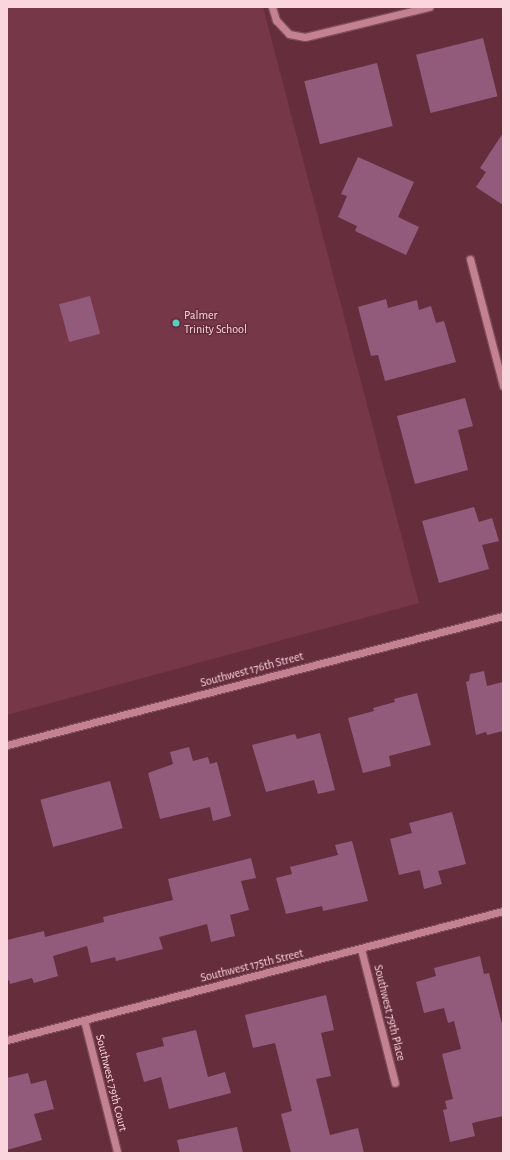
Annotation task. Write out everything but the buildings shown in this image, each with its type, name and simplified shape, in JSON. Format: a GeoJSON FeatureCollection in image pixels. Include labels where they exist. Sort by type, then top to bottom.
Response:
{"type":"FeatureCollection","features":[{"type":"Feature","properties":{"kind":"street"},"geometry":{"type":"LineString","coordinates":[[272,7],[276,20],[289,34],[316,36],[428,7]]}},
{"type":"Feature","properties":{"kind":"street"},"geometry":{"type":"LineString","coordinates":[[470,259],[503,386]]}},
{"type":"Feature","properties":{"kind":"street","name":"Southwest 176th Street"},"geometry":{"type":"LineString","coordinates":[[7,745],[503,616]]}},
{"type":"Feature","properties":{"kind":"street","name":"Southwest 175th Street"},"geometry":{"type":"LineString","coordinates":[[7,1040],[503,911]]}},
{"type":"Feature","properties":{"kind":"street","name":"Southwest 79th Place"},"geometry":{"type":"LineString","coordinates":[[361,949],[395,1083]]}},
{"type":"Feature","properties":{"kind":"street","name":"Southwest 79th Court"},"geometry":{"type":"LineString","coordinates":[[84,1020],[117,1151]]}},
{"type":"Feature","properties":{"kind":"shaded area","name":"Palmer Trinity School"},"geometry":{"type":"Polygon","coordinates":[[[7,7],[263,7],[419,603],[7,715],[7,7]]]}},
{"type":"Feature","properties":{"kind":"place","name":"Palmer Trinity School"},"geometry":{"type":"Point","coordinates":[176,323]}}]}
